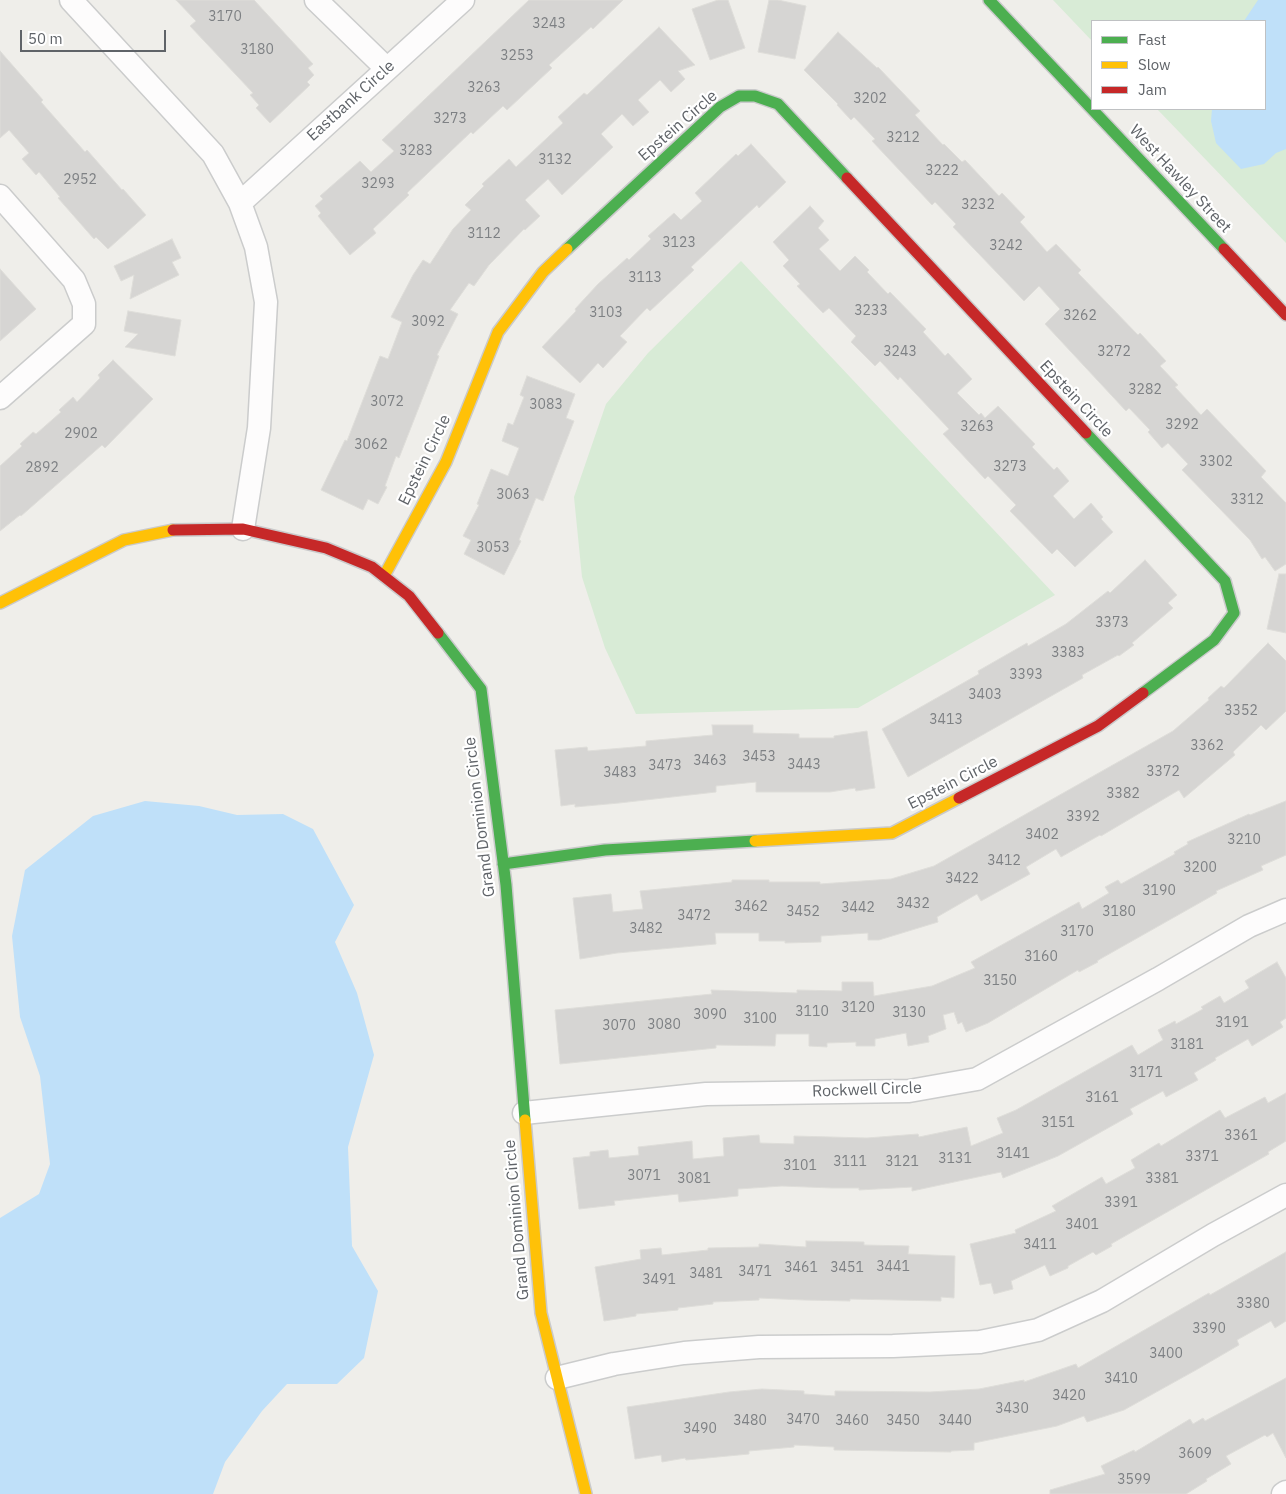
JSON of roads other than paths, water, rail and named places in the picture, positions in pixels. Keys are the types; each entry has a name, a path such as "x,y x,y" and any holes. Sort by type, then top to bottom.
{"street":[{"path":"70,0 213,154 240,203 256,247 266,302 259,428 243,529"},
{"path":"316,0 388,69"},
{"name":"Eastbank Circle","path":"240,203 462,0"},
{"name":"West Hawley Street","path":"989,0 1091,108"},
{"name":"Epstein Circle","path":"384,576 446,462 498,332 543,272 720,107 739,96 754,96 778,104 1224,581 1234,613 1214,640 1098,726 892,833 605,850 503,864"},
{"name":"West Hawley Street","path":"1093,110 1286,315"},
{"path":"0,196 74,280 84,304 84,324 0,398"},
{"name":"Grand Dominion Circle","path":"0,603 124,540 179,529 243,529 326,548 372,567 409,596 481,689 503,864 541,1313 586,1494"},
{"name":"Rockwell Circle","path":"524,1113 706,1094 909,1091 977,1079 1158,979 1249,926 1286,910"},
{"path":"556,1378 614,1364 684,1353 758,1347 893,1346 980,1342 1038,1330 1102,1302 1213,1235 1286,1195"}],"water":[{"path":"1258,0 1286,0 1286,149 1276,153 1264,164 1241,169 1216,143 1211,121 1212,110 1266,110 1266,20 1245,20"},
{"path":"145,801 199,806 237,815 283,814 313,829 354,905 335,942 357,993 374,1055 348,1147 352,1246 378,1291 364,1358 337,1384 287,1384 262,1411 225,1462 213,1494 0,1494 0,1218 39,1194 50,1164 40,1076 20,1017 12,936 25,870 93,816"}]}
